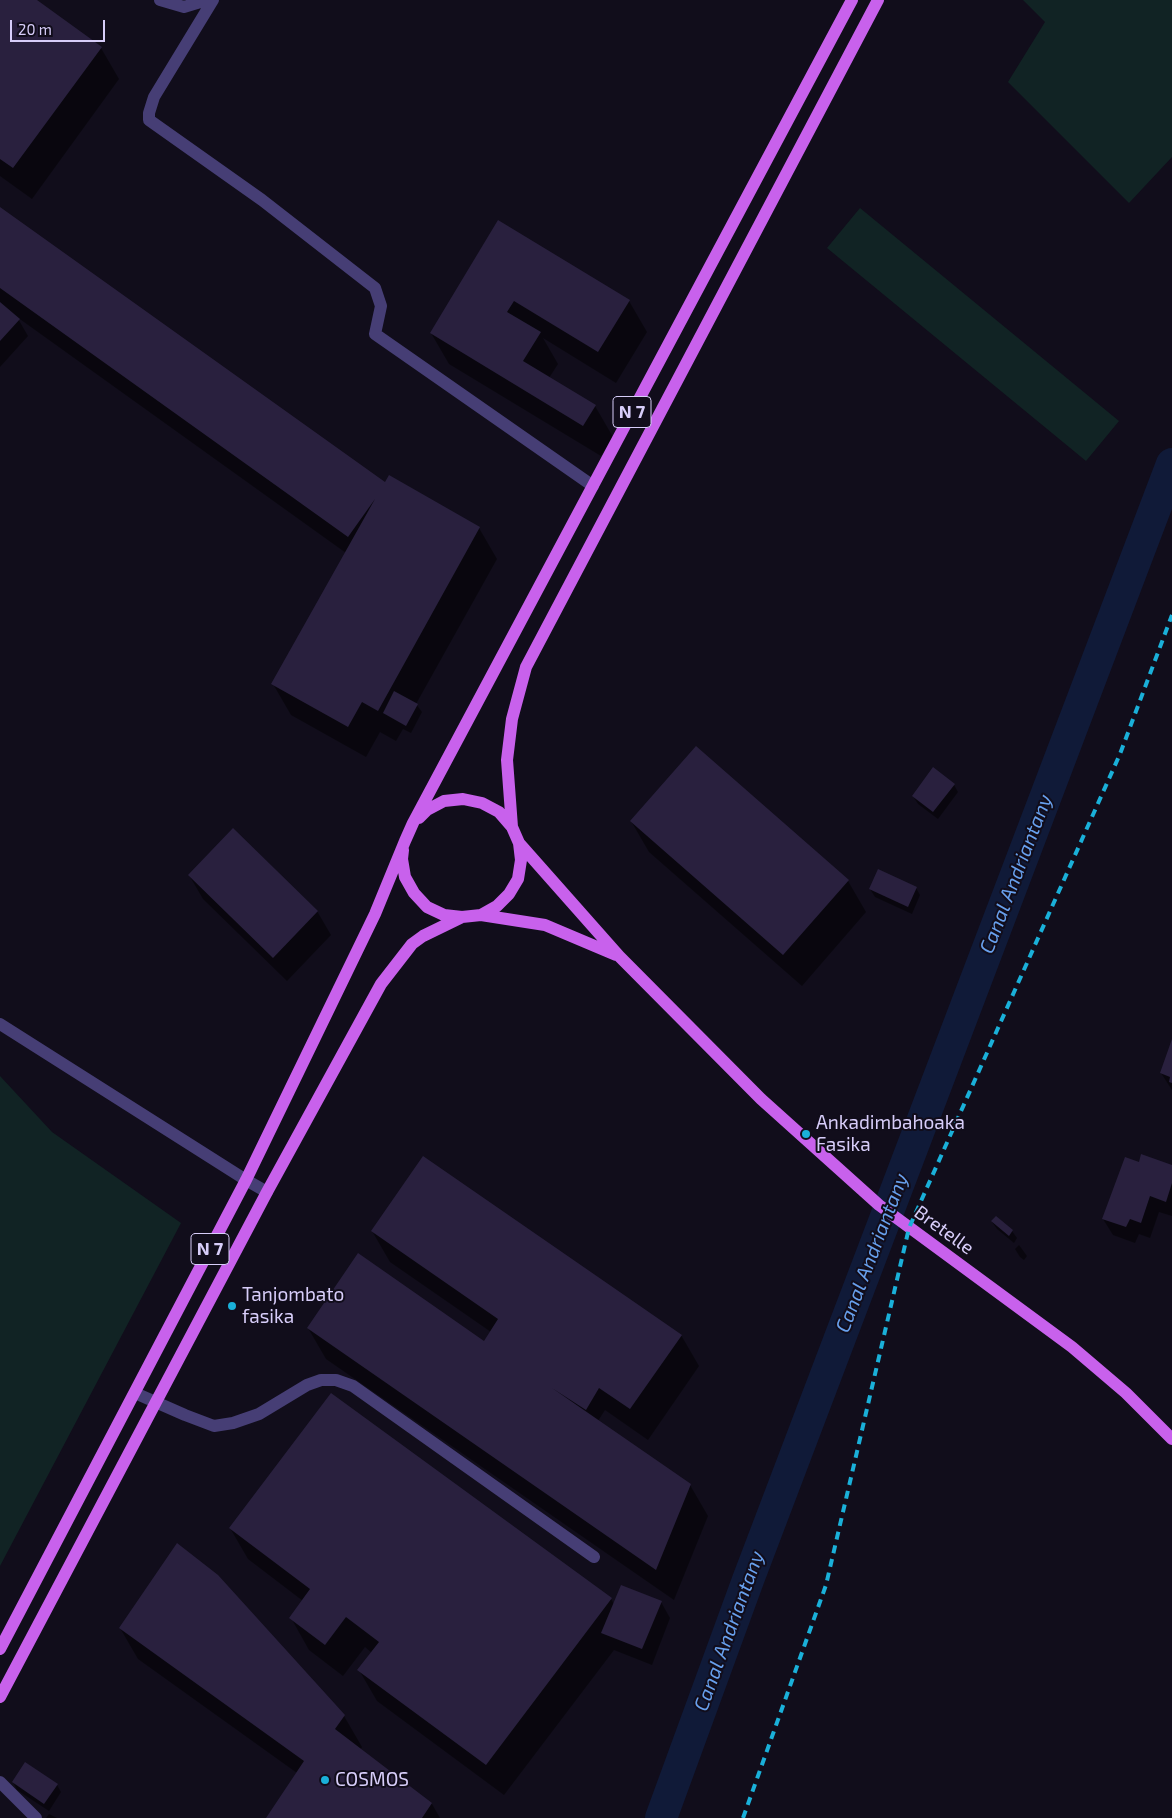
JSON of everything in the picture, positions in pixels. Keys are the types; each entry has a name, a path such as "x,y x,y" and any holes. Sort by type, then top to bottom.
{"main road":[{"name":"N 7","path":"414,823 852,0"},
{"name":"N 7","path":"512,827 507,760 512,719 526,667 878,0"},
{"path":"463,799 482,803 499,812 512,827 519,843 521,860 518,878 509,894 497,906 480,915 462,918 444,915 427,907 414,893 405,877 402,859 405,840 414,823 427,810 444,801 463,799"},
{"name":"N 7","path":"0,1649 246,1180 376,914 405,840"},
{"name":"Bretelle","path":"519,843 619,956 761,1098 833,1164 878,1205 1072,1347 1126,1393 1172,1439"},
{"path":"480,915 545,926 619,956"},
{"name":"N 7","path":"0,1697 267,1192 381,984 412,944 423,936 462,918"}],"lane":[{"path":"160,0 184,7 207,0"},
{"path":"213,0 154,97 149,120 262,200 376,288 381,306 375,334 593,486"},
{"path":"0,1024 267,1192"},
{"path":"135,1392 156,1403 214,1426 233,1423 259,1414 307,1385 321,1380 336,1380 353,1386 594,1557"},
{"path":"0,1782 36,1818"}],"shaded area":[{"path":"1023,0 1172,0 1172,157 1129,203 1008,82 1045,22"},
{"path":"860,208 1119,421 1086,461 827,248"},
{"path":"0,1076 52,1132 181,1223 0,1566"}],"building":[{"path":"0,0 37,0 102,47 13,168 0,159"},
{"path":"0,207 385,482 389,475 480,527 378,711 362,702 348,727 271,684 375,499 348,537 0,288"},
{"path":"498,220 630,300 598,352 514,301 507,312 541,332 523,361 596,405 583,426 430,333"},
{"path":"0,302 20,319 0,341"},
{"path":"394,691 418,704 406,726 383,713"},
{"path":"696,746 849,880 783,955 630,821"},
{"path":"933,767 955,784 933,812 912,796"},
{"path":"233,828 318,911 273,958 188,875"},
{"path":"878,869 917,887 908,907 869,889"},
{"path":"1172,1039 1172,1083 1169,1082 1170,1077 1160,1073"},
{"path":"1141,1154 1172,1165 1172,1183 1166,1202 1150,1196 1141,1223 1130,1219 1126,1227 1102,1219 1125,1157 1139,1162"},
{"path":"423,1156 682,1335 630,1409 599,1388 586,1410 552,1388 691,1484 656,1570 307,1328 358,1253 484,1341 498,1319 371,1231"},
{"path":"996,1216 1013,1230 1009,1236 991,1221"},
{"path":"331,1393 612,1598 486,1765 357,1670 379,1642 346,1617 325,1645 289,1618 310,1589 229,1528"},
{"path":"177,1543 218,1575 345,1715 335,1729 432,1803 422,1818 266,1818 304,1761 119,1628"},
{"path":"621,1585 662,1601 642,1649 601,1633"},
{"path":"25,1762 58,1784 44,1804 12,1782"}],"waterway":[{"name":"Canal Andriantany","path":"661,1818 748,1580 1172,464"}],"railway":[{"path":"743,1818 826,1585 909,1228 1120,754 1172,615"}],"place":[{"name":"Ankadimbahoaka Fasika","path":"806,1134"},
{"name":"Tanjombato fasika","path":"232,1306"},
{"name":"COSMOS","path":"325,1780"}]}
